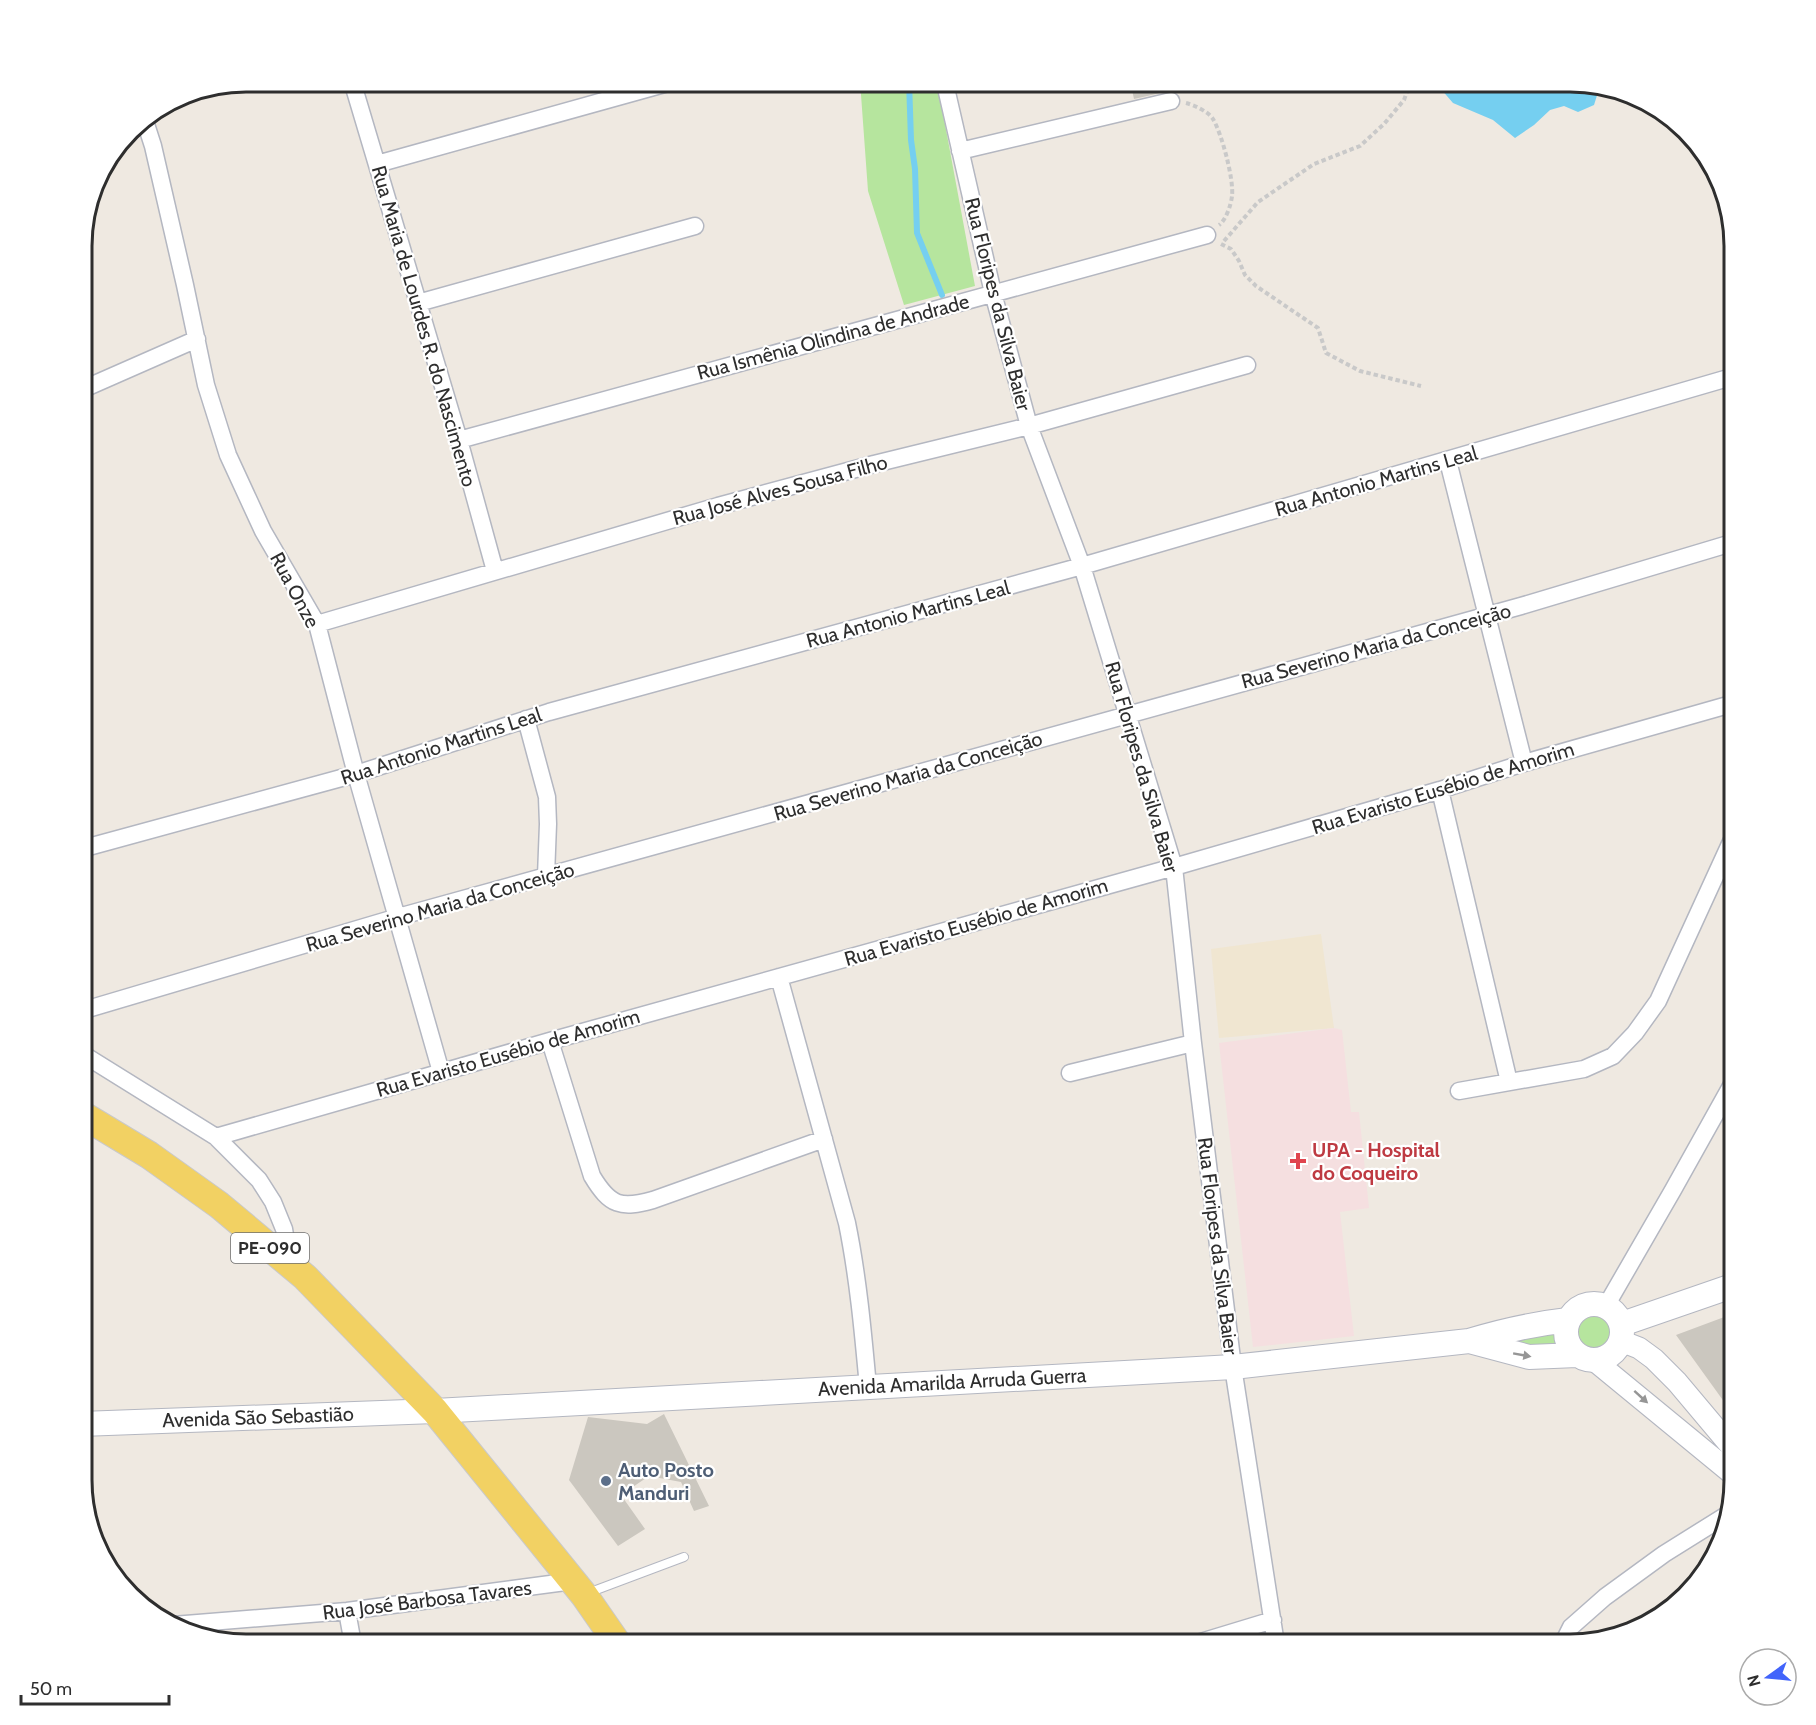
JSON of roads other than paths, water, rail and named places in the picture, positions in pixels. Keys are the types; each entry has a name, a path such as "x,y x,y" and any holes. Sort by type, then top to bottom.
{"main road":[{"name":"PE-090","path":"92,1121 149,1155 219,1205 290,1265 351,1323 435,1411 579,1588 611,1634"},
{"path":"1616,1324 1724,1289"},
{"path":"1469,1341 1529,1357 1586,1358 1611,1355 1616,1324 1598,1303 1580,1307 1568,1320 1566,1330 1570,1348 1586,1358"},
{"path":"1469,1341 1503,1330 1536,1323 1568,1320"},
{"name":"Avenida Amarilda Arruda Guerra","path":"435,1411 1233,1367 1469,1341"},
{"name":"Avenida São Sebastião","path":"92,1424 435,1411"}],"street":[{"name":"Rua Maria de Lourdes R. do Nascimento","path":"355,92 459,440 495,571"},
{"path":"377,164 636,92"},
{"name":"Rua Floripes da Silva Baier","path":"947,92 993,293 1029,426 1082,566 1174,867 1233,1367 1275,1634"},
{"path":"960,151 1177,102"},
{"name":"Rua Onze","path":"147,127 206,385 228,455 263,531 316,624 441,1072"},
{"path":"418,303 695,226"},
{"name":"Rua Ismênia Olindina de Andrade","path":"459,440 1207,235"},
{"path":"92,385 197,339"},
{"name":"Rua José Alves Sousa Filho","path":"316,624 818,479 1029,426 1246,365"},
{"name":"Rua Antonio Martins Leal","path":"92,846 356,774 526,719 1082,566 1724,379"},
{"path":"1448,460 1524,763"},
{"name":"Rua Severino Maria da Conceição","path":"92,1008 398,917 1521,606 1724,545"},
{"name":"Rua Evaristo Eusébio de Amorim","path":"216,1137 1174,867 1724,706"},
{"path":"526,719 547,797 549,824 546,876"},
{"path":"1440,790 1509,1082"},
{"path":"1459,1091 1584,1069 1613,1056 1635,1033 1658,1001 1724,857"},
{"path":"780,977 847,1223 855,1263 868,1387"},
{"path":"550,1041 592,1176 600,1190 616,1202 632,1206 653,1200 824,1139"},
{"path":"1070,1072 1193,1043"},
{"path":"92,1060 216,1137 259,1180 273,1202 284,1229 290,1265"},
{"path":"1724,1101 1673,1190 1616,1324 1677,1382 1724,1438"},
{"path":"1586,1358 1724,1467"},
{"path":"1568,1634 1571,1627 1605,1597 1664,1554 1719,1520"},
{"name":"Rua José Barbosa Tavares","path":"195,1624 579,1588"},
{"path":"347,1611 351,1634"},
{"path":"1227,1634 1273,1620"}],"lane":[{"path":"579,1588 684,1557"}],"water":[{"path":"1444,92 1598,94 1594,105 1578,112 1564,106 1550,110 1515,138 1493,120 1453,103"}],"waterway":[{"path":"909,92 917,233 942,295"}],"place":[{"name":"UPA - Hospital do Coqueiro","path":"1298,1161"},
{"name":"Auto Posto Manduri","path":"606,1481"}]}
